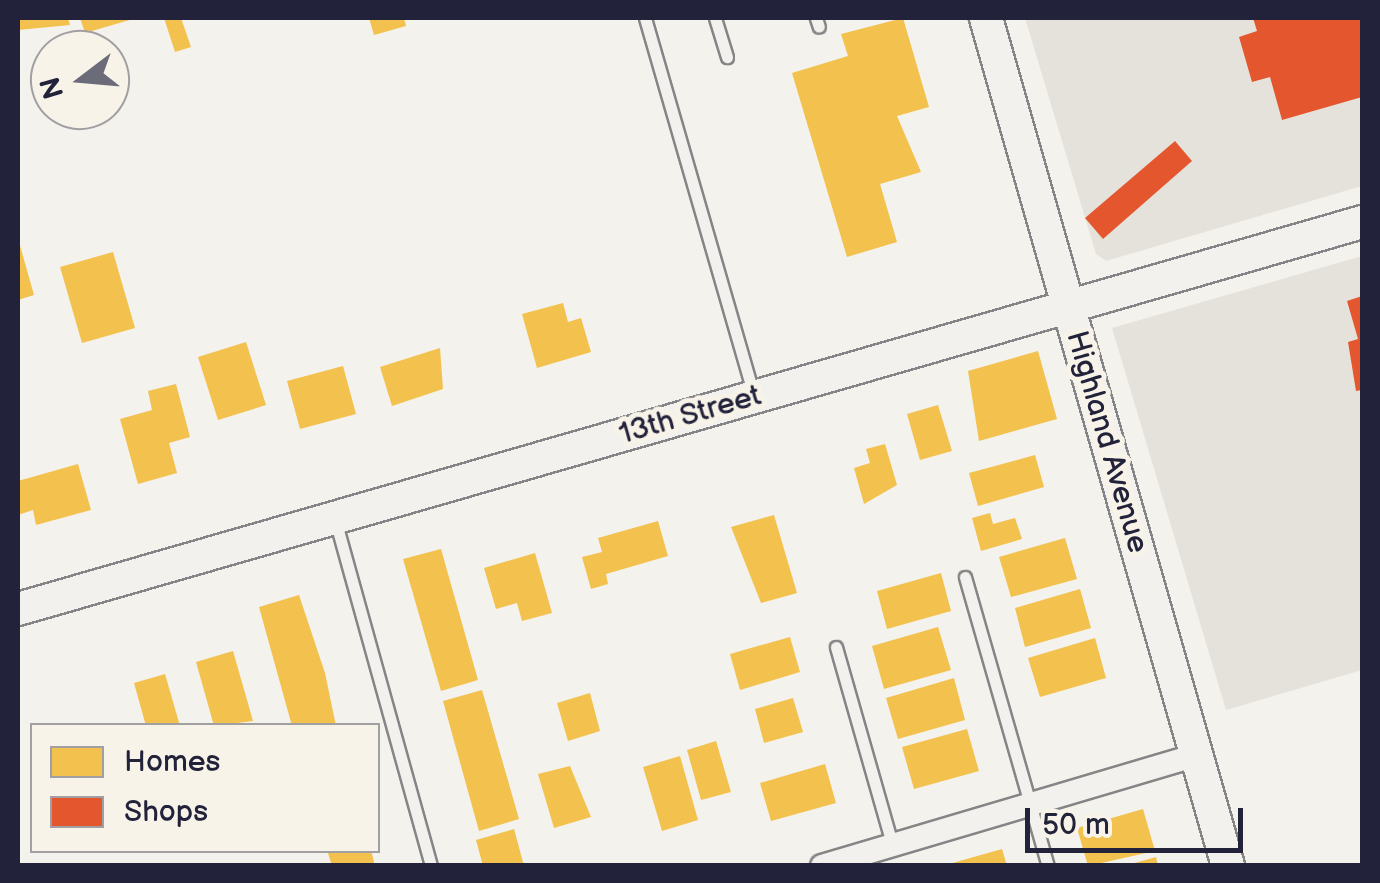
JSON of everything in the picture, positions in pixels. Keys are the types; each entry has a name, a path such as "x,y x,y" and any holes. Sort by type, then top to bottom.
{"main road":[{"name":"Highland Avenue","path":"986,18 1228,866"},
{"name":"13th Street","path":"18,609 1362,222"}],"street":[{"path":"822,866 1196,754"}],"lane":[{"path":"645,18 754,397"},
{"path":"716,18 727,57"},
{"path":"334,518 431,866"},
{"path":"965,577 1048,866"},
{"path":"836,646 892,844"}],"shaded area":[{"path":"1025,18 1362,18 1362,186 1106,261 1096,254"},
{"path":"1362,256 1362,670 1226,710 1112,328"}],"building: Homes":[{"path":"18,18 68,18 70,25 18,30"},
{"path":"80,18 133,18 95,30 84,30"},
{"path":"164,18 181,18 191,47 175,52"},
{"path":"369,18 404,18 406,26 374,35"},
{"path":"903,18 929,107 897,116 921,172 880,184 897,242 847,257 792,73 848,56 841,34"},
{"path":"18,243 34,295 18,300"},
{"path":"113,252 135,328 82,343 60,267"},
{"path":"563,303 568,322 581,318 591,352 537,368 522,314"},
{"path":"246,342 266,405 218,420 198,357"},
{"path":"440,348 443,389 392,406 380,367"},
{"path":"1038,351 1057,419 979,441 968,371"},
{"path":"343,366 356,414 300,429 287,381"},
{"path":"176,384 190,437 169,443 177,473 138,484 120,419 152,410 148,391"},
{"path":"938,405 952,451 920,460 907,414"},
{"path":"885,444 897,485 864,504 854,468 870,463 866,449"},
{"path":"1035,455 1044,487 978,506 969,473"},
{"path":"78,464 91,510 36,525 33,510 18,515 18,481"},
{"path":"990,513 993,524 1015,518 1022,539 981,551 972,518"},
{"path":"774,515 797,593 761,603 731,527"},
{"path":"658,521 668,556 606,574 608,584 591,589 582,557 602,552 598,538"},
{"path":"1065,538 1077,579 1011,597 999,557"},
{"path":"441,549 478,680 441,691 403,559"},
{"path":"535,553 552,613 522,621 517,603 496,609 484,568"},
{"path":"941,573 951,611 887,629 877,591"},
{"path":"1080,589 1091,628 1025,647 1015,608"},
{"path":"299,595 325,673 335,723 291,723 259,607"},
{"path":"938,627 951,670 884,689 872,646"},
{"path":"790,637 800,672 740,690 730,654"},
{"path":"1095,638 1106,678 1040,697 1028,658"},
{"path":"233,651 253,721 213,723 196,662"},
{"path":"165,674 179,723 145,723 134,683"},
{"path":"954,678 965,720 898,739 886,698"},
{"path":"482,690 519,819 479,831 443,701"},
{"path":"590,693 600,731 568,741 557,703"},
{"path":"793,698 803,732 764,743 755,709"},
{"path":"967,729 979,771 914,789 902,747"},
{"path":"716,741 731,792 701,800 687,750"},
{"path":"680,756 698,820 662,831 643,767"},
{"path":"825,764 836,803 771,821 760,783"},
{"path":"570,766 591,817 554,828 538,774"},
{"path":"1143,809 1155,851 1088,866 1077,828"},
{"path":"514,829 524,866 483,866 476,840"},
{"path":"1002,849 1007,866 949,866 949,864"},
{"path":"328,853 372,853 375,866 332,866"},
{"path":"1156,857 1158,866 1131,866 1131,864"}],"building: Shops":[{"path":"1253,18 1362,18 1362,97 1282,120 1270,77 1252,82 1239,37 1257,31"},
{"path":"1175,141 1192,161 1103,239 1085,218"},
{"path":"1362,296 1362,390 1356,391 1348,342 1358,339 1347,301"}]}
